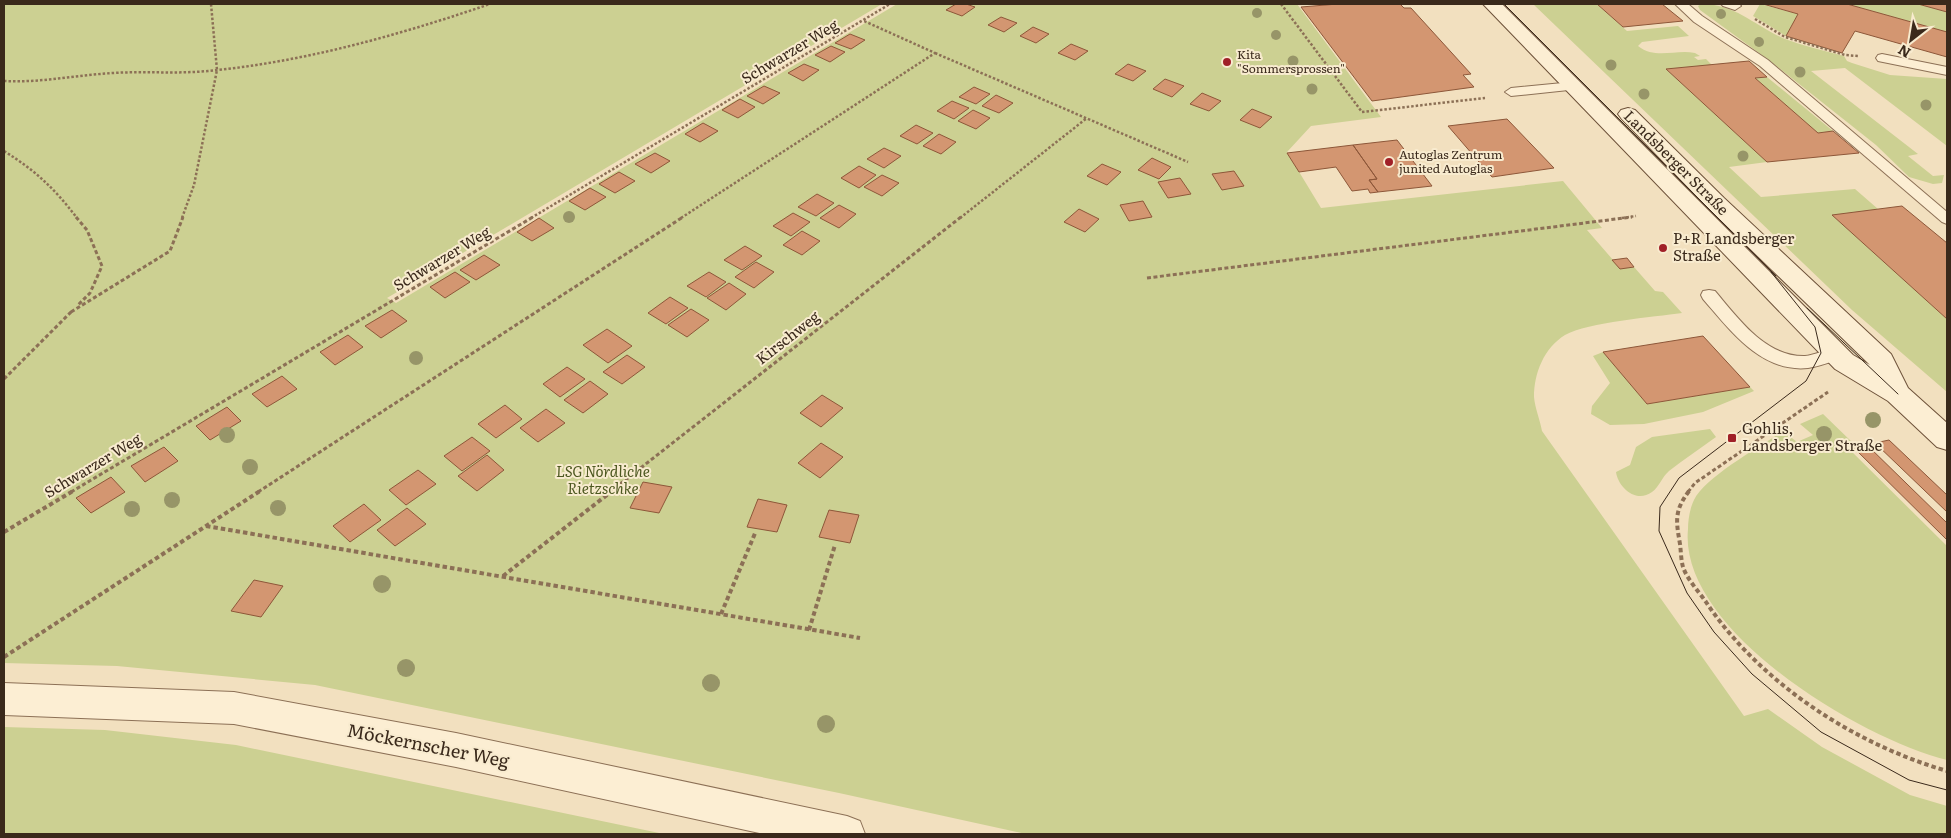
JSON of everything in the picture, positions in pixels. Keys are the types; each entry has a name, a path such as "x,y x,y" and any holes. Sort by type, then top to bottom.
{"street":[{"name":"Landsberger Straße","path":"1492,4 1844,362 1898,394"},
{"name":"Landsberger Straße","path":"1515,4 1723,210 1882,361 1898,394"},
{"path":"1898,394 1947,439"},
{"name":"Möckernscher Weg","path":"4,699 234,708 456,750 847,834"}],"lane":[{"path":"1681,4 1698,18 1764,63 1947,219"},
{"path":"1882,58 1947,71"},
{"path":"1511,92 1573,86"},
{"path":"1709,295 1749,340 1777,358 1802,362 1836,354"}],"path":[{"path":"71,312 170,251 194,185 217,70 211,4"},
{"path":"4,81 24,83 113,73 217,70 291,58 378,38 490,4"},
{"name":"Schwarzer Weg","path":"4,532 890,4"},
{"path":"1281,4 1362,112 1492,97"},
{"path":"1731,5 1785,37 1845,55 1882,58"},
{"path":"864,21 1188,162"},
{"path":"4,657 935,53"},
{"name":"Kirschweg","path":"503,576 1087,118"},
{"path":"4,151 32,169 62,198 87,230 102,266 90,293 4,379"},
{"path":"1147,278 1636,216"},
{"path":"1831,390 1695,483 1683,499 1676,518 1683,568 1723,628 1783,687 1861,737 1919,763 1947,772"},
{"path":"206,526 860,638"},
{"path":"721,614 756,531"},
{"path":"810,630 835,545"}],"green space":[{"name":"LSG Nördliche Rietzschke","path":"4,4 882,4 387,298 396,303 897,4 1297,4 1381,117 1311,126 1287,152 1321,208 1563,181 1602,228 1587,230 1620,268 1634,267 1655,291 1663,292 1682,313 1622,321 1575,330 1558,340 1546,354 1538,370 1534,388 1535,405 1542,431 1744,716 1768,709 1822,747 1910,795 1947,806 1947,834 1026,834 839,793 315,685 117,666 4,663"},
{"path":"1533,4 1597,4 1627,31 1678,26 1689,36 1642,42 1638,46 1645,50 1659,53 1695,53 1700,56 1694,57 1698,60 1706,59 1712,65 1667,70 1767,162 1729,167 1761,197 1855,189 1878,209 1833,216 1947,319 1947,392 1852,310"},
{"path":"1701,4 1725,8 1785,39 1844,56 1847,61 1890,75 1947,79 1947,146 1845,68 1811,71 1918,154 1908,156 1933,176 1944,175 1942,183 1933,184 1909,177 1876,145 1770,61 1700,10 1698,6"},
{"path":"1760,4 1798,14 1786,36 1753,16"},
{"path":"1847,4 1918,4 1947,12 1947,32"},
{"path":"1767,77 1833,131 1818,133 1755,78"},
{"path":"1603,352 1647,404 1750,387 1754,391 1703,412 1644,424 1610,425 1591,414 1592,406 1610,383 1593,356"},
{"path":"1823,414 1854,444 1846,446 1947,546 1947,760 1911,748 1870,730 1826,705 1782,675 1743,641 1712,605 1693,567 1688,522 1690,510 1700,491 1721,472 1783,431 1797,442 1813,435 1800,424"},
{"path":"1710,429 1716,437 1669,471 1652,492 1640,496 1634,495 1624,488 1617,478 1616,472 1630,465 1636,447 1652,437"},
{"path":"4,727 105,730 236,745 664,834 4,834"}],"building":[{"path":"956,4 966,4 975,7 962,16 946,10"},
{"path":"1338,4 1400,4 1404,8 1411,8 1471,74 1463,75 1474,87 1372,101 1301,7"},
{"path":"1597,4 1662,4 1683,21 1623,27"},
{"path":"1763,4 1847,4 1947,32 1947,57 1855,31 1842,53 1786,36 1798,14"},
{"path":"1918,4 1947,4 1947,12"},
{"path":"1001,17 1017,23 1004,32 988,25"},
{"path":"1033,27 1049,34 1036,43 1020,36"},
{"path":"850,34 865,40 851,49 835,43"},
{"path":"1071,44 1088,51 1075,60 1058,53"},
{"path":"831,46 845,52 830,62 815,55"},
{"path":"1749,61 1767,77 1755,78 1818,133 1833,131 1859,153 1767,162 1666,69"},
{"path":"804,64 819,70 803,81 788,73"},
{"path":"1128,64 1146,71 1133,81 1115,74"},
{"path":"1165,79 1184,86 1172,97 1153,89"},
{"path":"764,86 780,93 763,104 747,96"},
{"path":"974,87 990,94 976,104 959,97"},
{"path":"1202,93 1221,101 1209,111 1190,104"},
{"path":"996,95 1013,103 999,113 982,106"},
{"path":"740,99 755,107 738,118 722,110"},
{"path":"952,101 969,108 954,119 937,111"},
{"path":"1252,109 1272,117 1260,128 1240,120"},
{"path":"973,110 990,118 976,129 958,121"},
{"path":"1507,119 1554,168 1492,177 1448,126"},
{"path":"703,123 718,131 700,142 685,134"},
{"path":"916,125 933,133 917,144 900,136"},
{"path":"939,134 956,142 941,154 923,146"},
{"name":"Autoglas Zentrum junited Autoglas","path":"1397,140 1432,186 1378,192 1369,180 1377,179 1353,145"},
{"path":"1353,145 1377,179 1369,180 1378,192 1370,193 1368,189 1352,191 1336,167 1299,172 1287,153"},
{"path":"884,148 901,156 884,168 867,159"},
{"path":"655,153 670,161 651,173 635,164"},
{"path":"1152,158 1171,167 1159,179 1138,170"},
{"path":"1102,164 1121,172 1107,185 1087,176"},
{"path":"859,166 876,175 859,188 841,178"},
{"path":"1234,171 1244,186 1222,190 1212,174"},
{"path":"619,172 635,181 615,193 599,184"},
{"path":"882,175 899,183 882,196 864,187"},
{"path":"1180,178 1191,194 1168,198 1158,182"},
{"path":"590,188 606,197 585,210 569,201"},
{"path":"817,194 834,203 816,216 798,207"},
{"path":"1143,201 1152,217 1129,221 1120,205"},
{"path":"839,205 856,214 839,228 820,218"},
{"path":"1902,206 1947,243 1947,319 1832,215"},
{"path":"1079,209 1099,219 1085,232 1064,222"},
{"path":"793,213 810,222 791,236 773,226"},
{"path":"539,218 554,228 532,241 517,232"},
{"path":"802,231 820,241 802,255 783,245"},
{"path":"745,246 762,256 742,270 724,260"},
{"path":"484,255 500,265 476,280 460,270"},
{"path":"1627,258 1634,267 1620,269 1612,260"},
{"path":"756,262 774,272 754,288 735,277"},
{"path":"455,272 470,282 445,298 430,287"},
{"path":"709,272 726,282 706,297 687,286"},
{"path":"729,283 746,294 726,310 707,298"},
{"path":"670,297 688,308 666,324 648,313"},
{"path":"691,309 709,320 687,337 668,325"},
{"path":"392,310 407,321 381,338 365,326"},
{"path":"607,329 632,346 608,363 583,345"},
{"path":"348,335 363,347 335,365 320,352"},
{"path":"1703,336 1750,387 1647,404 1603,352"},
{"path":"627,355 645,367 622,384 603,372"},
{"path":"567,367 585,379 560,397 543,384"},
{"path":"282,376 297,389 267,407 252,394"},
{"path":"590,381 608,394 583,413 564,400"},
{"path":"822,395 843,408 821,427 800,413"},
{"path":"505,405 522,419 496,438 478,424"},
{"path":"227,407 241,421 210,440 196,426"},
{"path":"546,409 565,423 538,442 520,428"},
{"path":"472,437 490,451 462,471 444,456"},
{"path":"1889,440 1947,495 1947,512 1875,443"},
{"path":"821,443 843,457 820,478 798,463"},
{"path":"1866,444 1947,523 1947,540 1853,447"},
{"path":"164,447 178,461 145,482 131,466"},
{"path":"487,455 504,470 477,491 458,476"},
{"path":"418,470 436,484 406,505 389,490"},
{"path":"111,477 125,492 91,513 76,498"},
{"path":"643,482 672,487 659,513 630,508"},
{"path":"758,499 787,505 777,532 747,527"},
{"path":"364,504 381,520 350,542 333,526"},
{"path":"407,508 426,524 395,546 377,530"},
{"path":"829,510 859,515 850,543 819,537"},
{"path":"254,580 283,586 261,617 231,611"}],"tram line":[{"path":"1504,4 1776,276"},
{"path":"1771,272 1815,327 1821,353 1806,381 1679,478 1660,507 1659,531 1687,593 1714,632 1752,674 1821,732 1909,780 1947,790"},
{"path":"1807,308 1898,394"}],"place":[{"name":"Kita \"Sommersprossen\"","path":"1227,62"},
{"name":"Autoglas Zentrum junited Autoglas","path":"1389,162"},
{"name":"P+R Landsberger Straße","path":"1663,248"},
{"name":"Gohlis, Landsberger Straße","path":"1732,438"}]}
